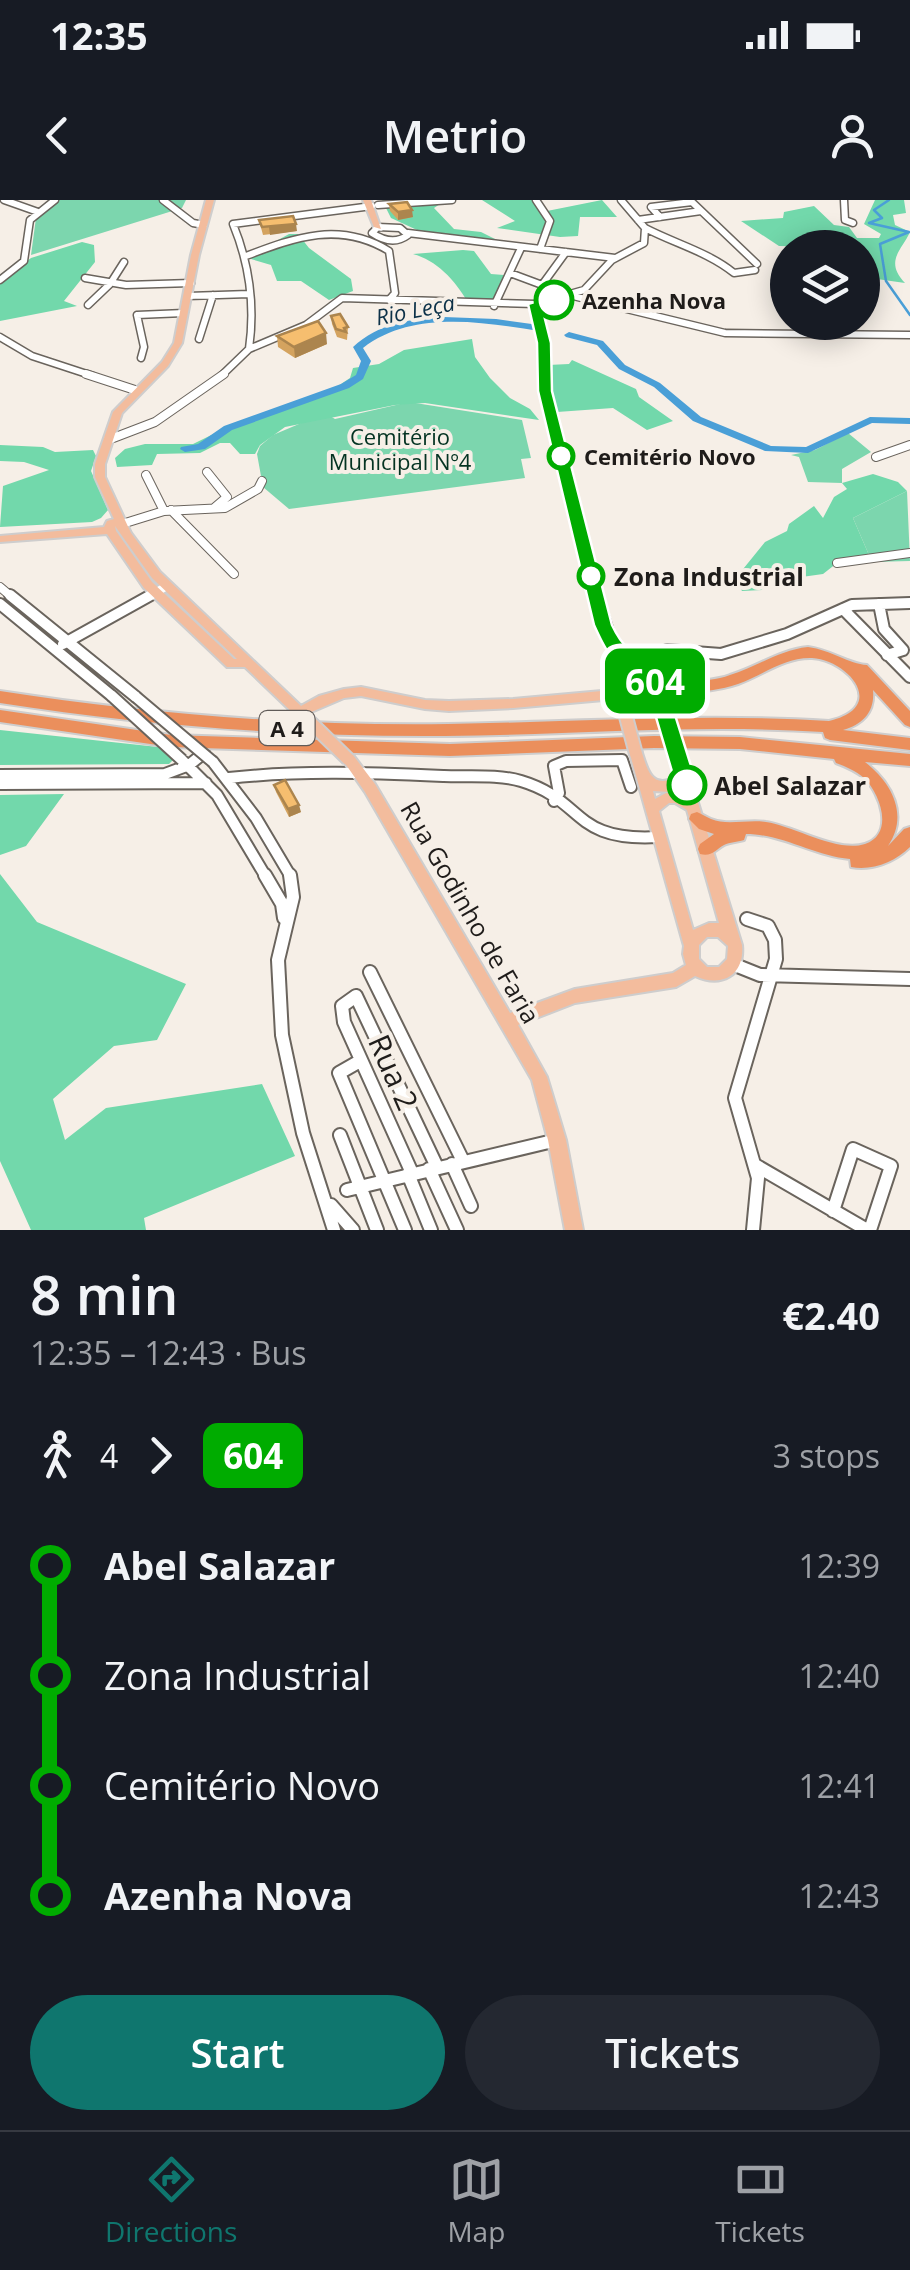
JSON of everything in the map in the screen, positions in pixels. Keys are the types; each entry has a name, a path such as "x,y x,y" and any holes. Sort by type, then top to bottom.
{"highway":[{"path":"654,678 668,683 710,680 746,668 785,648 814,646 853,660 910,721"},
{"path":"660,699 677,689 725,683 784,656 806,652 844,664 866,688 867,705 862,714 844,725 732,724"},
{"name":"A 4","path":"0,697 86,711 262,727 449,730 612,723 732,724 910,744"},
{"name":"A 4","path":"0,716 171,741 357,750 654,742 781,746 910,760"},
{"path":"695,813 712,828 777,831 838,850 871,850 887,842 897,828 900,811 884,781 848,760 798,753 781,746"},
{"path":"706,849 723,837 766,836 836,859 868,861 903,846 910,834"}],"main road":[{"name":"Rua Godinho de Faria","path":"210,200 171,358 118,412 100,464 100,477 116,523 132,566 162,589 230,664 247,662 354,764 539,1077 557,1140 574,1230"},
{"path":"373,203 382,227"},
{"path":"0,530 116,523"},
{"path":"0,539 116,523"},
{"path":"625,658 645,661 654,678 738,955 735,965 720,974 698,966 690,953 621,698 615,667 625,658"},
{"path":"303,715 326,697 346,691 379,692 444,706 621,698"},
{"path":"640,770 650,784 664,788 680,781 679,760"},
{"path":"651,810 666,798 695,813"},
{"path":"690,944 696,934 710,930 732,941"},
{"path":"506,1022 574,996 676,980 698,966"}],"street":[{"path":"4,200 38,212"},
{"path":"0,280 25,262 30,252 30,220 55,200"},
{"path":"162,200 193,223 204,224"},
{"path":"249,348 252,327 246,256 233,224 373,203 452,200"},
{"path":"536,200 550,221 540,250"},
{"path":"621,200 645,228 690,251 710,254 734,273 756,267 692,202 651,208 660,217"},
{"path":"844,200 846,220 853,223"},
{"path":"638,220 701,211"},
{"path":"389,300 395,293 391,256 373,239 372,232 382,227 615,258"},
{"path":"107,444 155,422 224,375 249,348 306,325 342,298 494,306 535,304 584,290 615,258 641,247 645,228"},
{"path":"246,256 280,241 324,231 397,241 408,233"},
{"path":"494,306 521,248"},
{"path":"542,285 566,252"},
{"path":"88,305 110,284 124,262"},
{"path":"510,273 569,295 725,334 910,335"},
{"path":"85,278 110,284 191,283"},
{"path":"188,296 249,294"},
{"path":"199,339 213,295"},
{"path":"535,304 544,343 545,391 603,625 614,649 625,658"},
{"path":"141,358 144,347 137,315 184,313"},
{"path":"0,337 32,356 136,390"},
{"path":"876,457 903,444 910,445"},
{"path":"207,472 226,497 214,509"},
{"path":"146,476 168,510 234,574"},
{"path":"116,523 168,510 226,508 242,494 258,488 262,481"},
{"path":"837,564 910,552"},
{"path":"57,648 162,589"},
{"path":"2,596 68,640 136,698 196,761 206,784 282,904 284,924"},
{"path":"2,596 112,696 196,761 229,778 290,874 292,903 278,956 279,989 290,1076 312,1162 330,1204 334,1230"},
{"path":"645,661 667,650 721,654 788,634 842,609 910,603"},
{"path":"879,604 884,629 907,652"},
{"path":"842,609 910,677"},
{"path":"887,656 907,652"},
{"path":"554,801 559,793 554,766 566,760 622,760 631,787"},
{"path":"0,775 165,774 196,761"},
{"path":"229,778 354,764 510,780 536,787 597,833 632,840 658,836"},
{"path":"0,784 206,784"},
{"path":"231,818 248,810"},
{"path":"747,919 766,923 772,930 776,954 767,1000 736,1088 734,1113 756,1165 758,1210 754,1230"},
{"path":"735,965 760,976 909,983"},
{"path":"370,972 445,1165 457,1230"},
{"name":"Rua 2","path":"432,1230 344,1022 342,1006 356,996 445,1165"},
{"path":"360,1061 339,1072 405,1230"},
{"path":"340,1135 353,1188 377,1230"},
{"path":"353,1188 557,1140"},
{"path":"756,1165 833,1212 868,1230 891,1166 853,1149 833,1212"},
{"path":"445,1165 472,1206"},
{"path":"330,1204 353,1230"}],"green space":[{"path":"58,200 186,200 182,208 31,255 36,218"},
{"path":"382,200 446,200 434,208 454,229 481,232 497,240 493,243 417,230 391,218"},
{"path":"482,200 533,200 542,212 602,200 617,217 580,217 578,236 560,237 497,228 515,221"},
{"path":"875,200 904,200 906,213 893,215 895,225 910,232 895,262 905,283 880,279 880,230 864,224"},
{"path":"814,206 834,225 851,230 770,230 770,240 741,221 783,218 784,212"},
{"path":"289,234 298,234 309,248 351,279 353,291 329,300 301,281 277,281 271,265 251,259 251,255"},
{"path":"82,242 94,245 95,262 64,301 77,306 0,321 0,282 31,258"},
{"path":"474,251 491,274 504,275 494,299 467,301 444,272 413,254"},
{"path":"472,339 475,357 490,378 539,420 425,403 395,405 285,427 260,445 255,454 240,454 230,443 220,443 200,453 157,454 152,465 117,467 115,458 125,449 145,444 193,444 238,422 338,386 350,378 353,368 379,364 404,350"},
{"path":"572,360 636,389 639,397 673,421 647,430 613,408 557,412 546,374 548,365 569,364"},
{"name":"Cemitério Municipal Nº4","path":"409,402 522,420 531,458 521,459 525,478 289,509 263,487 257,454 273,435 325,413 335,419"},
{"path":"848,433 871,452 842,469 842,483 808,482 799,457 791,455 815,450"},
{"path":"0,445 43,447 55,452 93,450 96,456 91,471 108,510 92,522 0,527 3,486 49,470 24,462 0,461"},
{"path":"873,474 898,482 907,491 853,518 872,562 837,563 823,574 766,582 762,590 742,591 735,579 765,542 787,531 789,524 814,506 823,518 834,497 847,489 842,483"},
{"path":"907,491 910,561 872,562 853,518"},
{"path":"0,730 158,747 173,760 169,764 0,765"},
{"path":"64,794 26,846 0,855 0,795"},
{"path":"0,874 37,922 186,984 157,1040 114,1046 53,1099 65,1140 106,1108 262,1084 295,1156 144,1218 146,1230 31,1230 0,1161"}],"building":[{"path":"407,202 412,210 398,212 389,204"},
{"path":"293,216 296,224 262,227 259,220"},
{"path":"340,314 348,327 344,328 346,332 336,329 331,316"},
{"path":"318,321 326,333 294,347 277,336"},
{"path":"285,780 299,805 288,809 274,785"}],"waterway":[{"path":"889,200 874,210 882,218 869,223 909,232 880,244 886,281 910,315"},
{"name":"Rio Leça","path":"185,449 201,447 228,428 345,386 360,377 366,361 358,347 374,334 395,326 419,321 471,320 539,328"},
{"name":"Rio Leça","path":"569,335 600,343 622,367 657,385 697,419 769,449 808,450 870,420 910,421"}],"bus line":[{"name":"604","path":"554,300 535,304 544,343 545,391 606,638 625,658 645,661 650,667 687,785"}],"place":[{"name":"Azenha Nova","path":"554,300"},
{"name":"Cemitério Novo","path":"561,456"},
{"name":"Zona Industrial","path":"591,576"},
{"name":"Abel Salazar","path":"687,785"}]}
